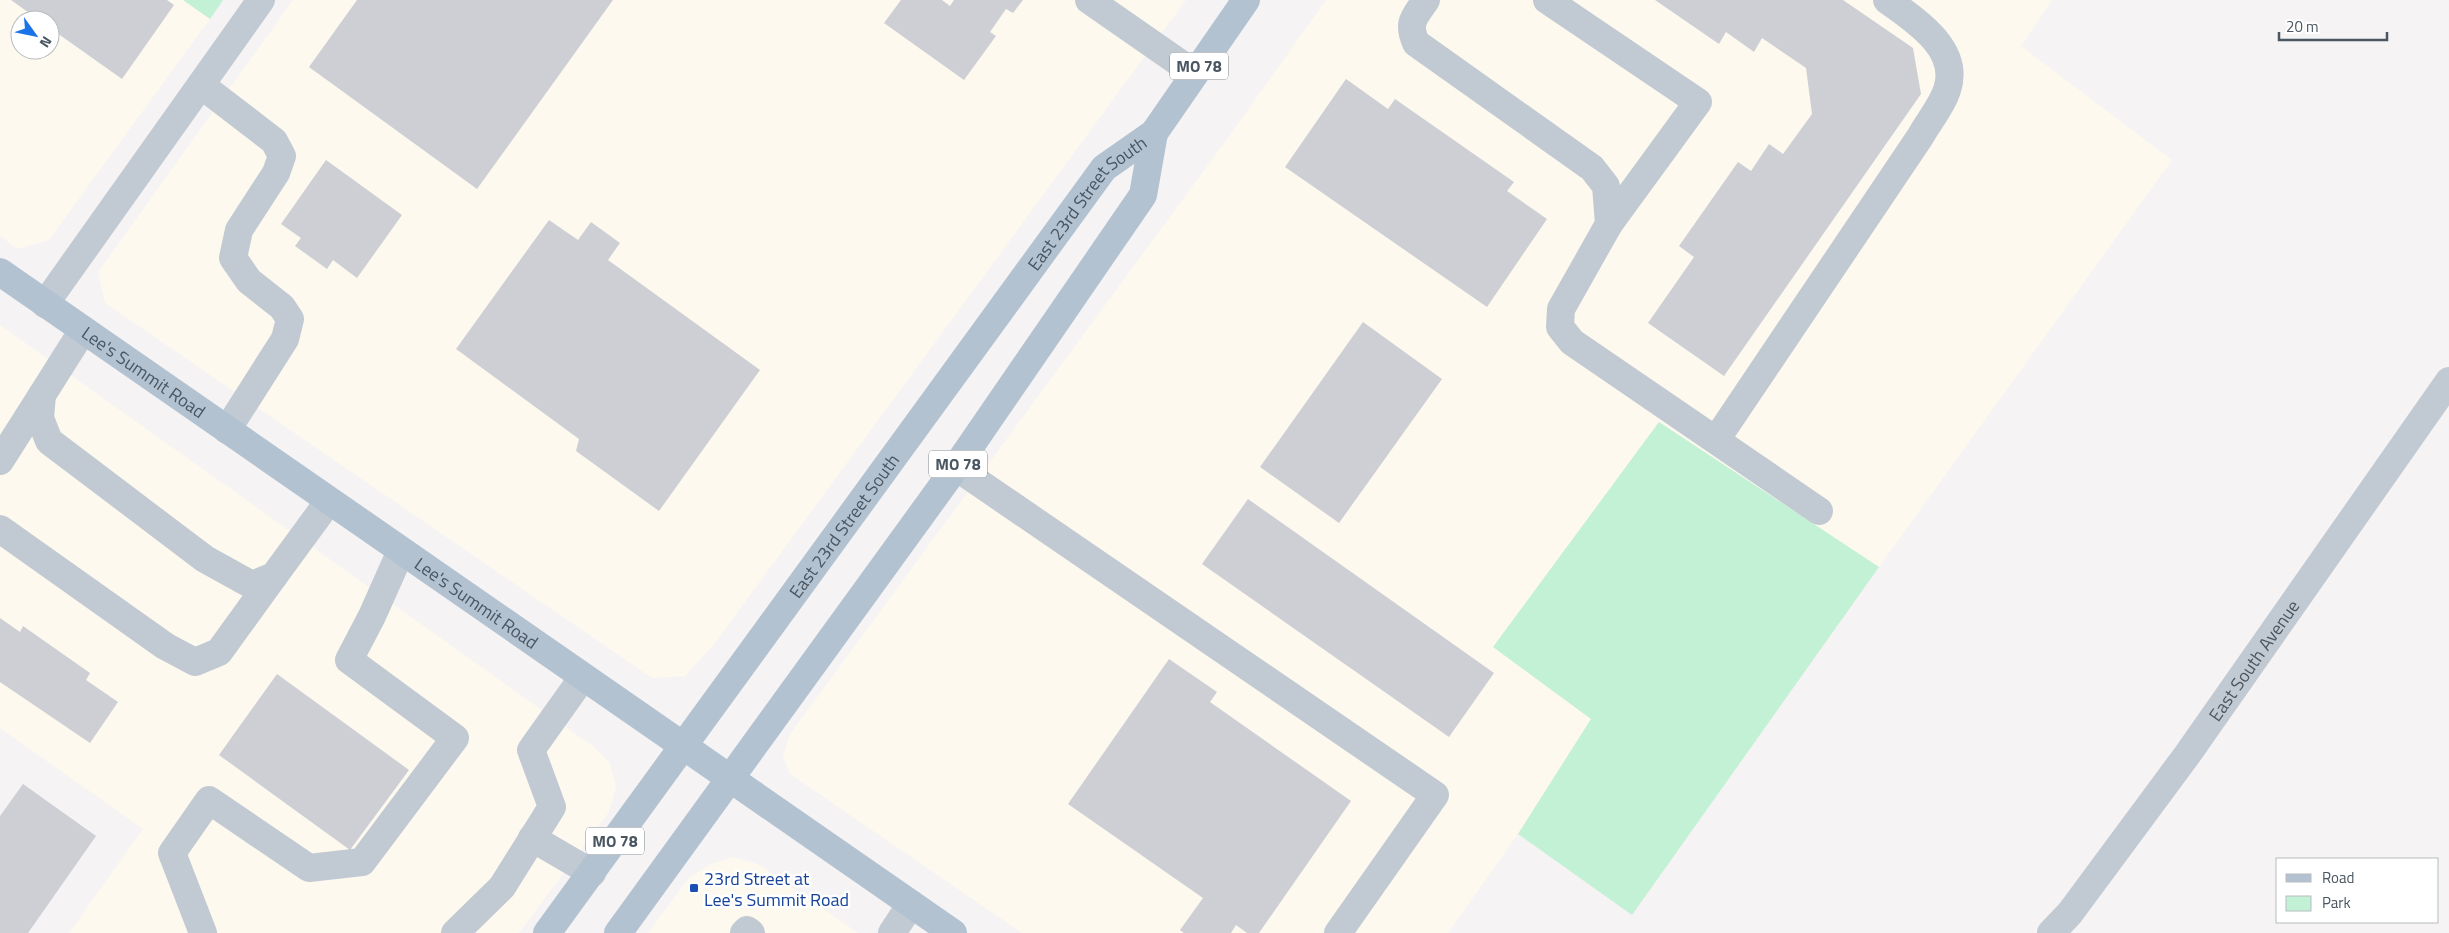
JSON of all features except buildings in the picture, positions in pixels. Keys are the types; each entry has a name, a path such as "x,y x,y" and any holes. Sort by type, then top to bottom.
{"main road":[{"name":"East 23rd Street South","path":"547,933 1104,168 1154,133 1246,0"},
{"name":"East 23rd Street South","path":"618,933 956,467 1143,194 1154,133"},
{"name":"Lee's Summit Road","path":"0,272 952,933"}],"street":[{"path":"45,304 261,0"},
{"path":"1089,0 1194,73"},
{"path":"1426,0 1412,20 1411,31 1416,44 1592,168 1606,186 1609,224"},
{"path":"1547,0 1698,102 1609,224 1561,309 1560,327 1572,342 1820,511"},
{"path":"1716,440 1920,137 1948,89 1949,62 1940,48 1926,28 1887,0"},
{"path":"201,85 274,141 282,156 276,173 239,230 233,258 249,281 282,307 290,319 285,339 227,430"},
{"path":"0,460 83,330"},
{"name":"East South Avenue","path":"2051,933 2070,913 2187,755 2449,381"},
{"path":"42,395 40,418 49,441 205,559 252,585 274,576"},
{"path":"956,467 1434,795 1338,933"},
{"path":"0,529 165,646 195,662 219,652 329,501"},
{"path":"203,933 172,853 209,800 309,868 362,862 455,738 349,660 372,616 401,551"},
{"path":"460,932 502,887 552,807 531,750 583,677"},
{"path":"532,838 592,873"},
{"path":"892,933 911,904"},
{"path":"744,933 747,930 751,933"}],"shaded area":[{"path":"0,0 183,0 210,19 49,240 17,249 0,236"},
{"path":"293,0 1186,0 715,643 685,676 652,678 105,303 98,272"},
{"path":"1326,0 2052,0 2021,46 2172,160 1879,567 1659,422 1493,647 1591,719 1518,834 1448,933 1022,933 790,774 783,756 790,734 1230,135"},
{"path":"0,325 594,747 610,763 616,787 609,812 519,933 69,933 143,829 0,728"},
{"path":"732,857 758,864 858,933 648,933 688,879 709,865"}],"green space":[{"path":"183,0 223,0 210,19"},
{"path":"1659,422 1879,567 1632,915 1518,834 1591,719 1493,647"}],"place":[{"name":"23rd Street at Lee's Summit Road","path":"694,888"}]}
